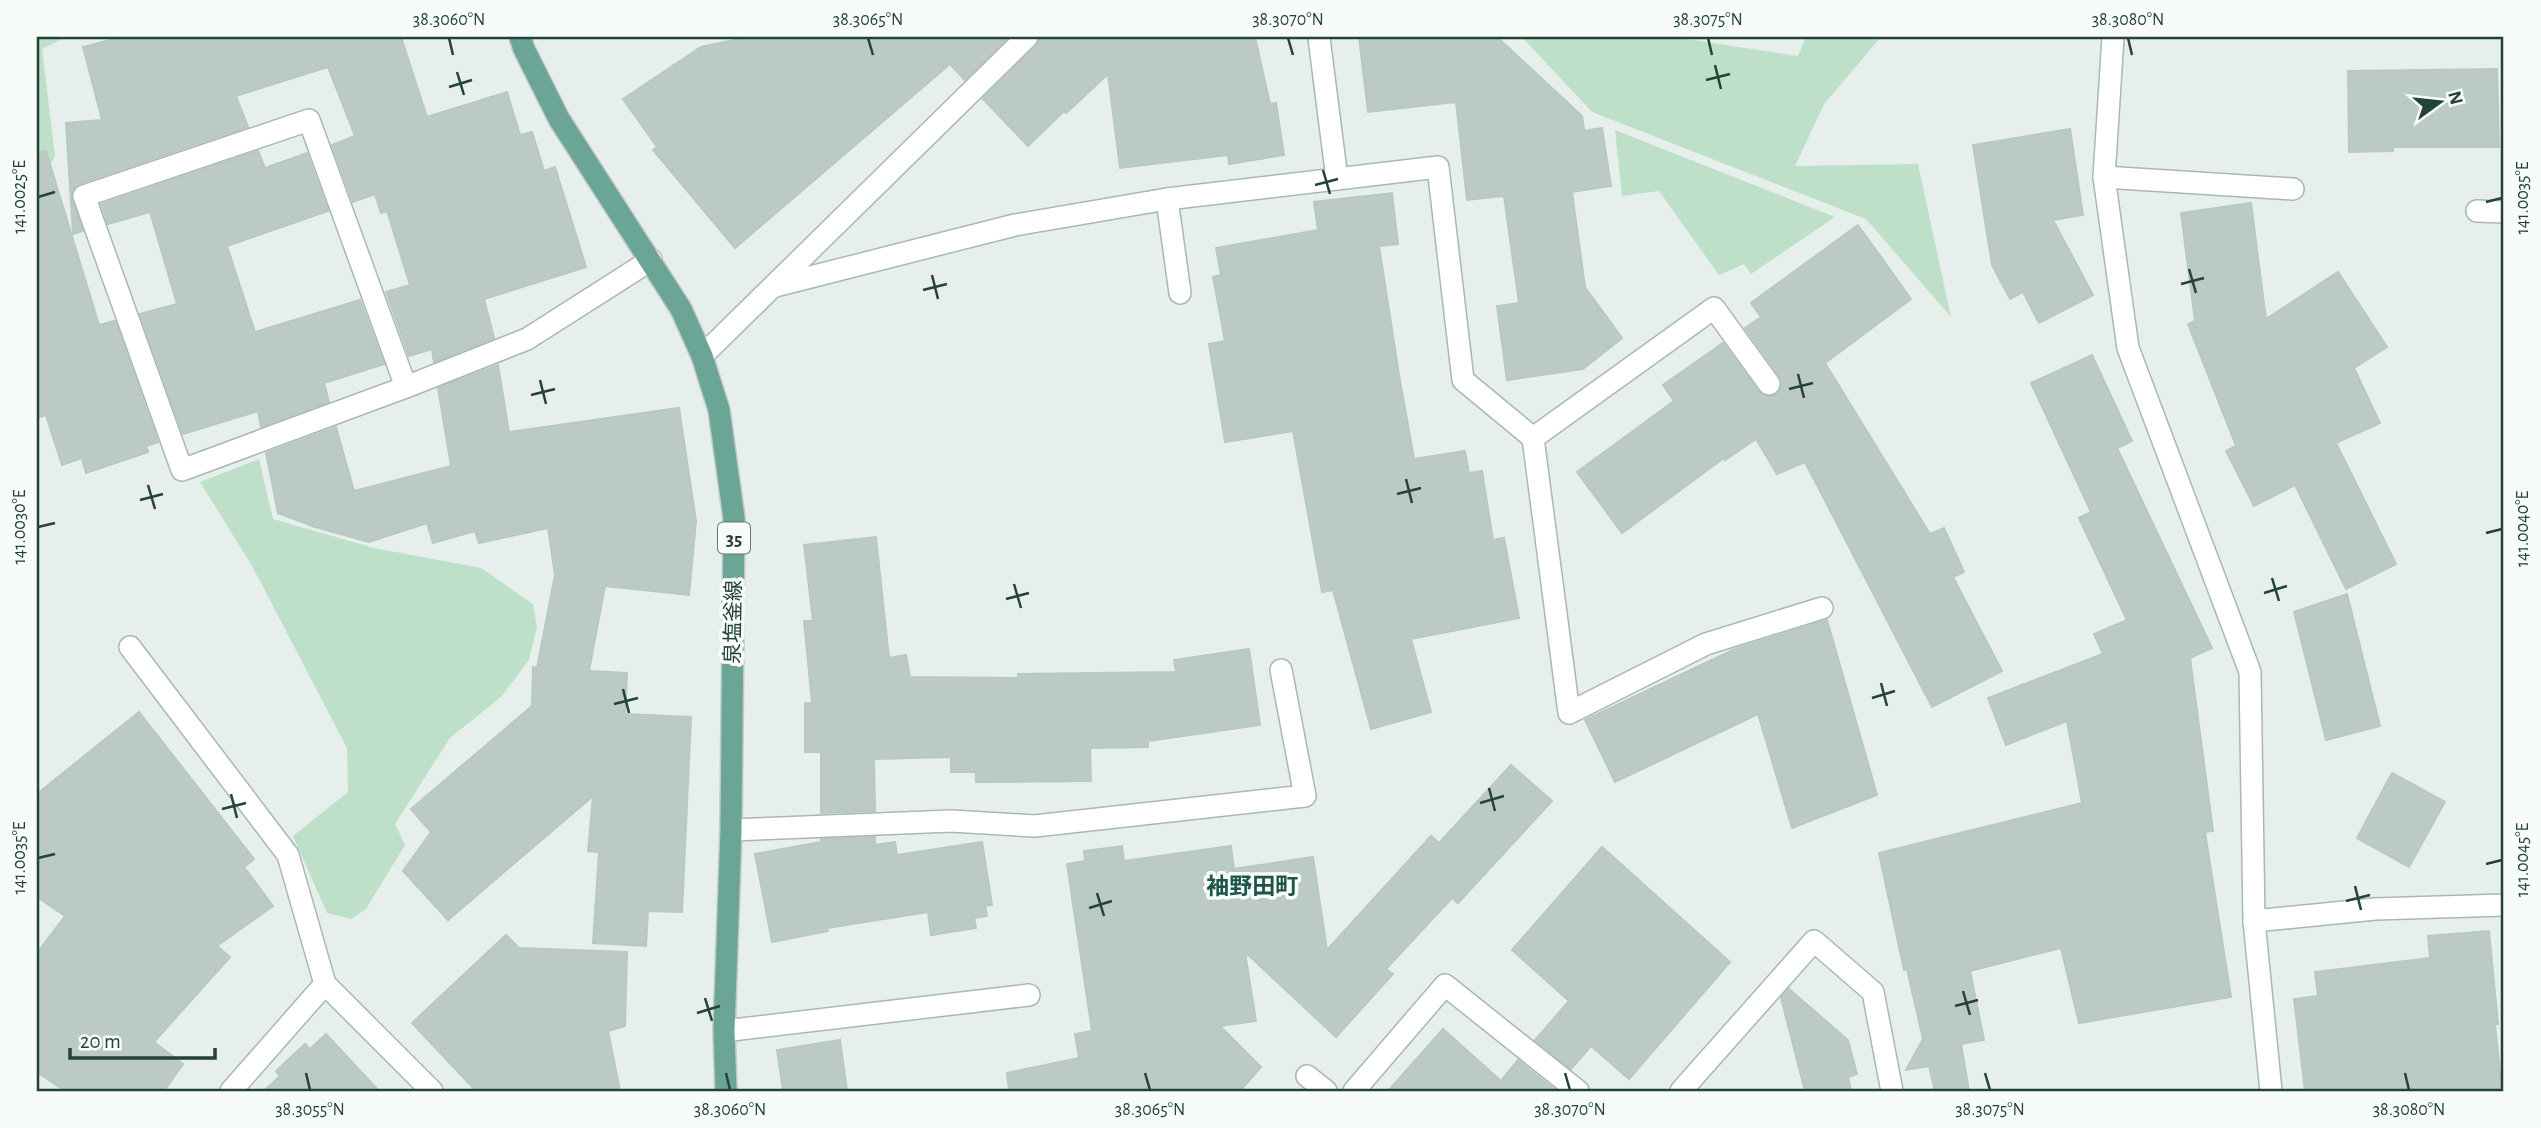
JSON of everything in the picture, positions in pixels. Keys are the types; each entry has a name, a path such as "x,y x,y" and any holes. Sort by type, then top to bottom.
{"main road":[{"name":"泉塩釜線","path":"520,37 559,119 681,309 702,356 719,410 734,518 731,830 724,1031 726,1091"}],"street":[{"path":"702,356 1027,37"},
{"path":"2113,37 2104,177 2128,348 2250,672 2254,921 2271,1091"},
{"path":"1319,38 1337,179"},
{"path":"406,387 309,120 84,197 182,470 406,387 527,339 651,260"},
{"path":"775,286 1015,225 1167,199 1438,167 1464,380 1533,438 1569,713 1706,644 1822,608"},
{"path":"2104,177 2293,189"},
{"path":"1167,199 1180,293"},
{"path":"2477,211 2504,212"},
{"path":"1533,438 1714,308 1769,384"},
{"path":"130,647 288,855 325,984 432,1091"},
{"path":"731,830 951,821 1035,826 1306,796 1281,670"},
{"path":"2254,921 2375,909 2504,905"},
{"path":"1681,1091 1814,941 1873,992 1892,1091"},
{"path":"231,1091 325,984"},
{"path":"1354,1091 1445,985 1578,1091"},
{"path":"724,1031 1029,995"},
{"path":"1307,1076 1326,1091"}],"green space":[{"path":"37,37 66,37 42,49 55,156 37,188"},
{"path":"1522,37 1673,37 1798,56 1806,37 1881,37 1824,104 1795,166 1918,164 1951,317 1866,219 1592,112"},
{"path":"1615,130 1835,217 1751,274 1744,264 1719,275 1659,191 1622,196"},
{"path":"259,459 273,519 374,548 481,568 533,604 537,627 529,660 501,697 450,738 395,824 405,845 366,909 351,919 327,913 293,836 348,792 347,748 252,566 200,482"}],"building":[{"path":"122,37 401,37 427,117 507,92 520,135 532,132 544,171 555,167 586,267 484,299 494,338 434,362 432,349 409,356 386,292 410,285 387,211 381,213 375,194 353,202 332,145 355,136 328,67 236,96 248,127 79,184 71,194 83,231 73,234 66,123 102,120 83,47"},
{"path":"748,37 1009,37 965,80 950,64 735,248 653,150 657,147 623,99 701,47"},
{"path":"1040,37 1255,37 1270,104 1276,103 1284,155 1229,164 1228,155 1120,168 1108,74 1028,146 983,99 1036,46"},
{"path":"1359,37 1497,37 1582,116 1584,131 1602,128 1611,186 1572,192 1585,287 1622,338 1583,369 1507,380 1497,306 1519,303 1504,196 1467,200 1456,102 1368,112"},
{"path":"2497,69 2499,147 2393,147 2393,151 2349,152 2348,71"},
{"path":"2070,129 2083,215 2053,220 2093,295 2039,323 2023,292 2010,299 1992,265 1973,145"},
{"path":"46,151 99,325 115,321 158,442 146,446 148,452 86,473 82,458 62,465 46,415 37,418 37,153"},
{"path":"258,151 265,168 307,153 328,211 227,246 255,332 360,300 384,364 324,383 329,402 261,427 258,411 183,434 140,314 177,304 150,212 108,224 101,204"},
{"path":"1392,193 1398,244 1379,246 1414,459 1465,451 1469,473 1482,471 1493,540 1504,538 1519,618 1411,639 1431,712 1371,729 1333,590 1322,592 1293,431 1225,442 1209,344 1225,341 1213,277 1221,275 1216,248 1318,230 1314,202"},
{"path":"2251,203 2266,319 2338,272 2387,347 2354,368 2380,423 2336,443 2396,564 2346,589 2295,485 2254,506 2226,451 2236,446 2188,324 2195,321 2181,213"},
{"path":"1858,225 1911,299 1825,363 1930,534 1944,528 1964,572 1953,577 2002,671 1932,707 1805,462 1777,474 1756,439 1725,460 1724,458 1622,533 1577,472 1674,401 1663,385 1723,343 1759,392 1770,397 1777,394 1782,383 1780,377 1745,328 1761,317 1751,303"},
{"path":"2092,355 2132,441 2117,448 2212,648 2190,658 2213,831 2205,832 2231,997 2079,1023 2061,948 1970,971 1984,1040 1961,1044 1969,1091 1935,1091 1929,1066 1906,1070 1923,1039 1907,969 1904,970 1879,853 2082,803 2067,721 2006,745 1988,698 2103,654 2094,634 2127,620 2079,518 2091,512 2031,383"},
{"path":"498,365 509,432 679,408 696,521 689,595 605,586 589,671 627,673 625,714 691,717 682,912 648,911 646,946 593,943 599,852 588,851 593,796 448,920 403,871 431,832 411,809 532,706 533,667 537,668 555,575 548,528 479,543 475,531 433,543 427,523 369,542 315,527 278,513 266,453 336,427 354,491 451,466 438,388"},
{"path":"876,537 889,658 906,655 910,677 1018,678 1018,674 1176,672 1174,660 1249,649 1260,725 1148,741 1148,747 1090,748 1091,781 976,782 976,772 951,772 951,757 874,759 875,811 821,813 821,752 805,752 805,703 812,703 804,621 813,621 804,545"},
{"path":"2347,594 2380,726 2326,740 2294,612"},
{"path":"1827,620 1877,795 1792,828 1758,714 1615,782 1585,720 1735,649"},
{"path":"139,712 254,859 244,867 273,906 217,946 230,957 154,1042 183,1064 164,1091 65,1091 37,1072 37,953 65,916 37,897 37,794"},
{"path":"1511,765 1552,801 1458,903 1452,898 1386,969 1393,974 1336,1037 1245,952 1256,1021 1220,1026 1261,1067 1240,1091 1009,1091 1007,1073 1079,1058 1075,1034 1092,1031 1067,864 1085,861 1084,851 1122,846 1124,861 1231,846 1234,869 1313,857 1327,950 1431,836 1439,843"},
{"path":"2392,773 2445,802 2409,867 2357,838"},
{"path":"875,837 875,845 895,842 897,855 982,842 992,905 985,906 987,916 974,918 976,928 931,935 928,912 827,928 828,931 772,942 755,854 821,842 821,839"},
{"path":"1602,847 1730,962 1629,1079 1591,1046 1571,1069 1535,1040 1569,1001 1512,950"},
{"path":"2489,931 2502,1091 2305,1091 2294,999 2318,996 2315,972 2430,958 2428,936"},
{"path":"506,935 519,948 627,952 625,1026 608,1031 620,1091 476,1091 412,1023"},
{"path":"1789,989 1848,1040 1857,1074 1848,1077 1851,1091 1805,1091 1781,998"},
{"path":"1443,1029 1501,1081 1518,1060 1554,1089 1388,1091"},
{"path":"326,1034 379,1091 264,1091 280,1076 276,1071 305,1044 310,1049"},
{"path":"840,1040 847,1091 783,1091 777,1050"}],"district":[{"name":"袖野田町","path":"1252,886"}]}
